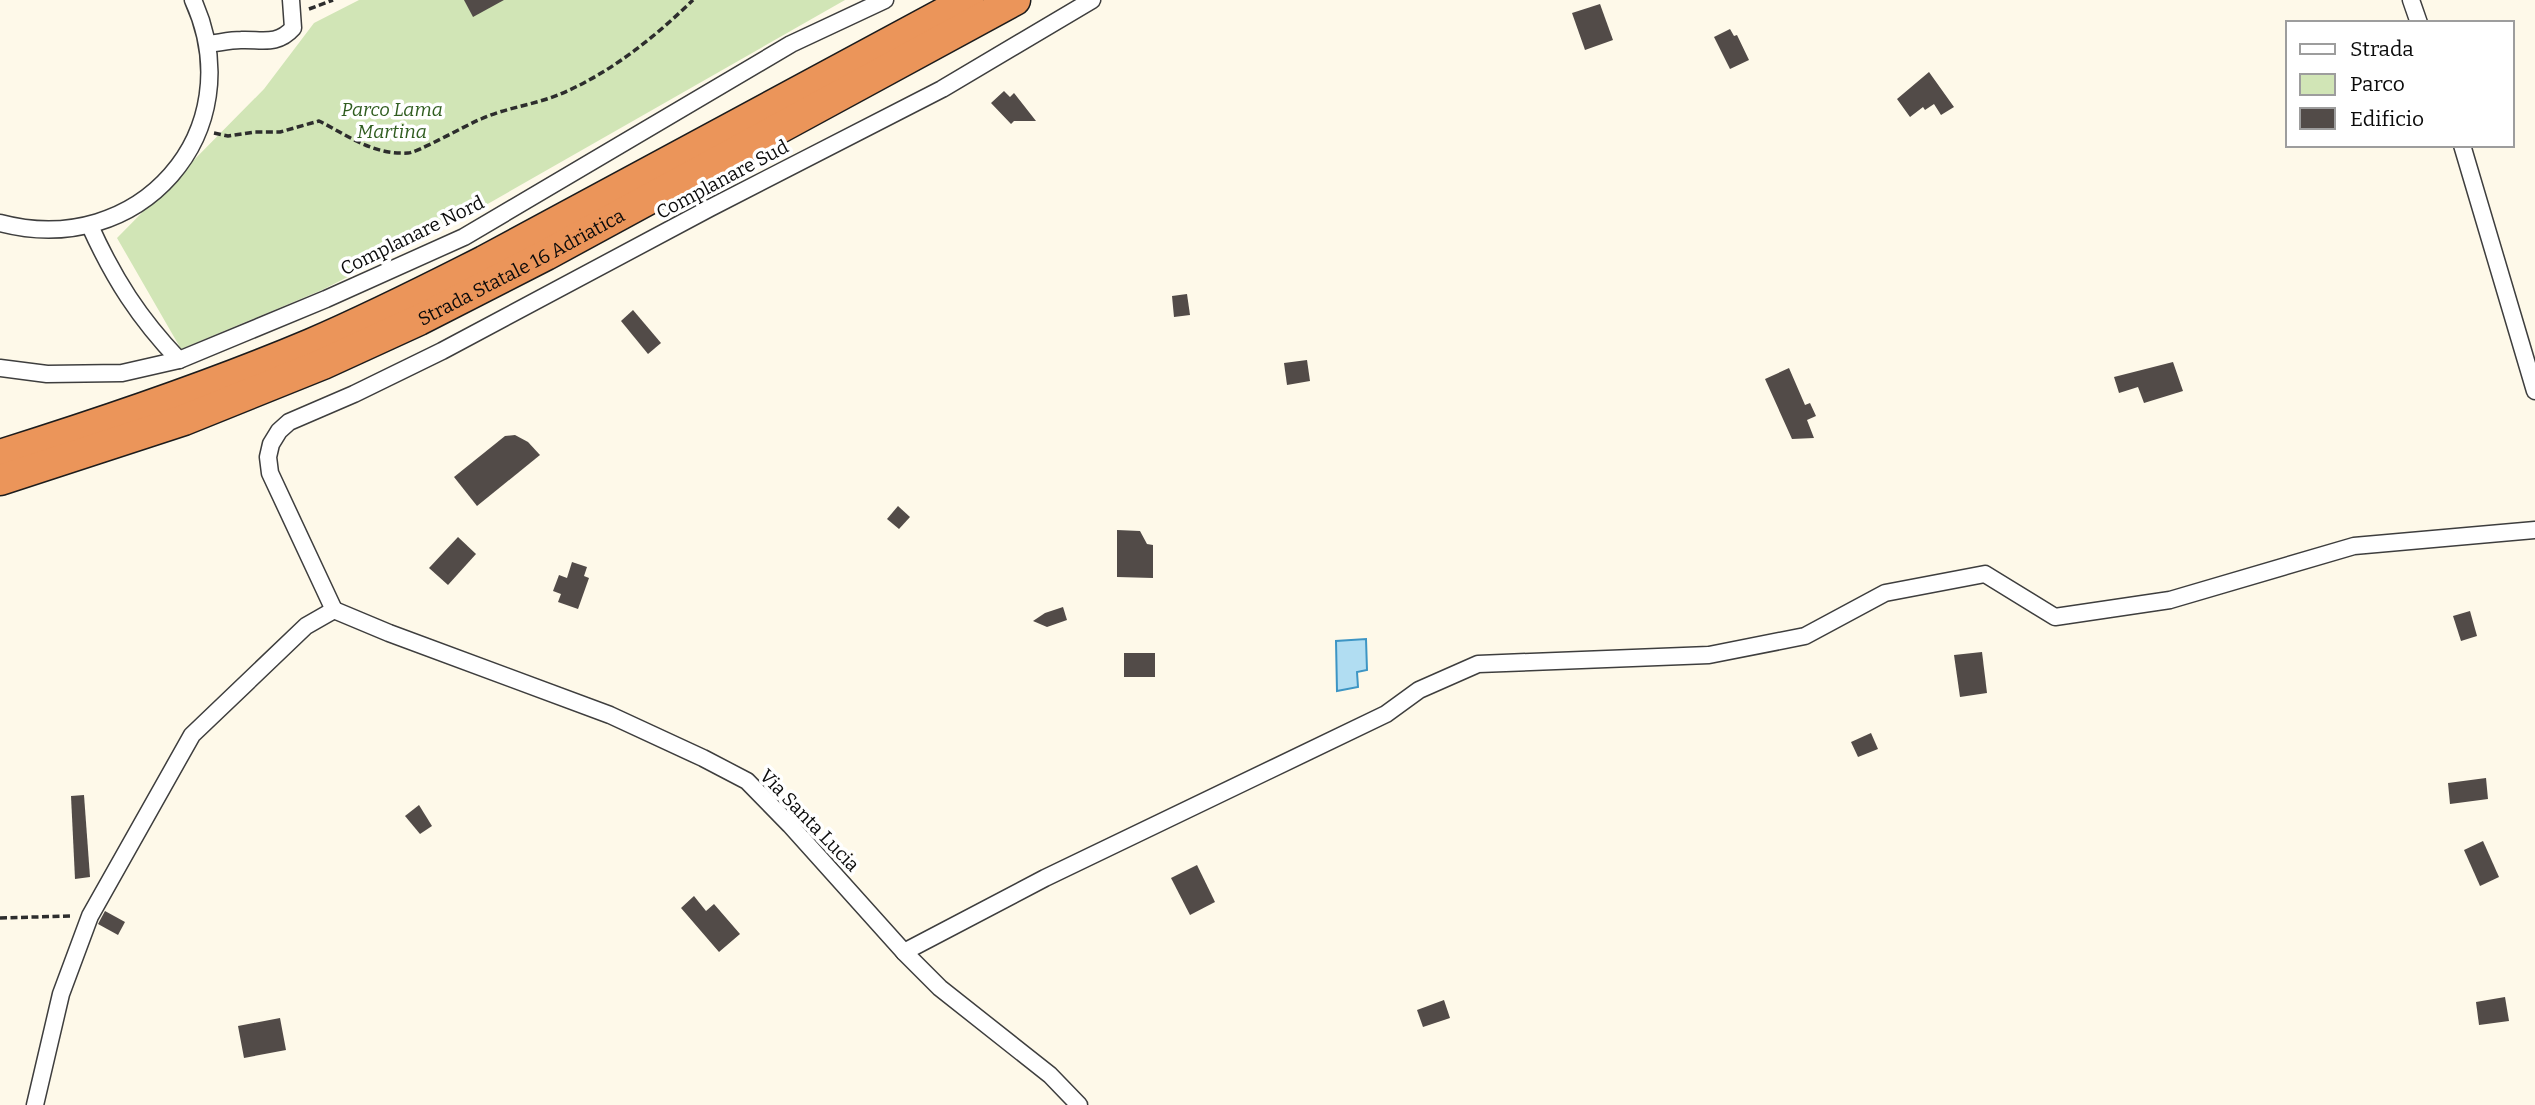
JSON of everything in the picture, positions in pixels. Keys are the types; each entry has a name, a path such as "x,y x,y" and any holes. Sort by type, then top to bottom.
{"highway":[{"name":"Strada Statale 16 Adriatica","path":"0,455 91,427 262,364 408,299 484,261 968,0"},
{"name":"Strada Statale 16 Adriatica","path":"0,480 194,416 323,364 419,320 489,286 666,191 1015,0"},
{"path":"0,439 91,427"}],"street":[{"path":"0,223 23,229 57,231 90,226 144,200 166,180 185,156 199,130 207,102 210,73 208,44 193,0"},
{"name":"Complanare Nord","path":"0,368 47,374 122,373 179,360 326,299 464,237 792,44 884,0"},
{"name":"Complanare Sud","path":"334,610 270,473 268,457 271,444 289,422 442,351 710,208 942,89 1093,0"},
{"path":"2411,0 2418,21"},
{"path":"208,44 280,39 293,28 292,8"},
{"path":"2463,147 2535,391"},
{"path":"90,226 117,280 150,329 179,360"},
{"path":"904,952 1045,878 1386,714 1419,691 1478,664 1709,655 1805,636 1885,593 1985,574 2055,617 2170,600 2354,546 2535,530"},
{"path":"35,1105 61,994 90,916 192,735 306,626 334,610"},
{"name":"Via Santa Lucia","path":"334,610 610,715 703,758 747,782 940,988 1050,1075 1079,1105"}],"path":[{"path":"292,8 333,0"},
{"path":"199,130 228,135 280,132 319,121 374,150 411,153 491,114 530,106 581,84 646,41 693,0"},
{"path":"0,918 90,916"}],"green space":[{"name":"Parco Lama Martina","path":"359,0 845,0 456,222 322,290 181,349 117,238 264,89 314,23"}],"water":[{"path":"1366,639 1367,670 1357,672 1358,687 1337,691 1336,641"}],"building":[{"path":"464,0 504,0 473,17"},
{"path":"1600,4 1613,40 1585,50 1572,13"},
{"path":"1730,29 1734,36 1737,35 1749,60 1730,69 1714,37"},
{"path":"1929,72 1954,107 1941,115 1934,104 1925,110 1923,107 1910,117 1897,99"},
{"path":"1004,91 1010,97 1014,93 1036,121 1014,121 1011,124 991,103"},
{"path":"1187,294 1190,315 1174,317 1172,296"},
{"path":"633,310 661,343 648,354 621,321"},
{"path":"1307,360 1310,381 1287,385 1284,363"},
{"path":"2173,362 2183,391 2144,403 2138,387 2119,393 2114,377"},
{"path":"1789,368 1805,405 1810,403 1816,416 1807,420 1814,438 1792,439 1765,379"},
{"path":"515,435 528,442 540,455 477,506 454,477 505,436"},
{"path":"898,506 910,517 899,529 887,519"},
{"path":"1117,530 1140,531 1147,544 1153,545 1153,578 1117,577"},
{"path":"458,537 476,554 448,585 429,568"},
{"path":"572,562 587,567 584,576 589,578 578,609 558,602 561,594 553,591 559,575 567,578"},
{"path":"1063,607 1067,620 1047,627 1033,621 1045,613"},
{"path":"2470,611 2477,636 2461,641 2453,616"},
{"path":"1982,652 1987,693 1960,697 1954,655"},
{"path":"1124,653 1155,653 1155,677 1124,677"},
{"path":"1871,733 1878,749 1858,757 1851,742"},
{"path":"2486,778 2488,799 2450,804 2448,783"},
{"path":"84,795 90,877 75,879 71,796"},
{"path":"419,805 432,826 420,834 405,816"},
{"path":"2483,841 2499,877 2480,886 2464,850"},
{"path":"1197,865 1215,902 1190,915 1171,878"},
{"path":"694,896 706,911 714,904 740,934 719,952 681,908"},
{"path":"105,911 125,922 118,935 98,924"},
{"path":"2505,997 2509,1021 2479,1025 2476,1002"},
{"path":"1444,1000 1450,1018 1423,1027 1417,1010"},
{"path":"280,1018 286,1050 244,1058 238,1026"}]}
